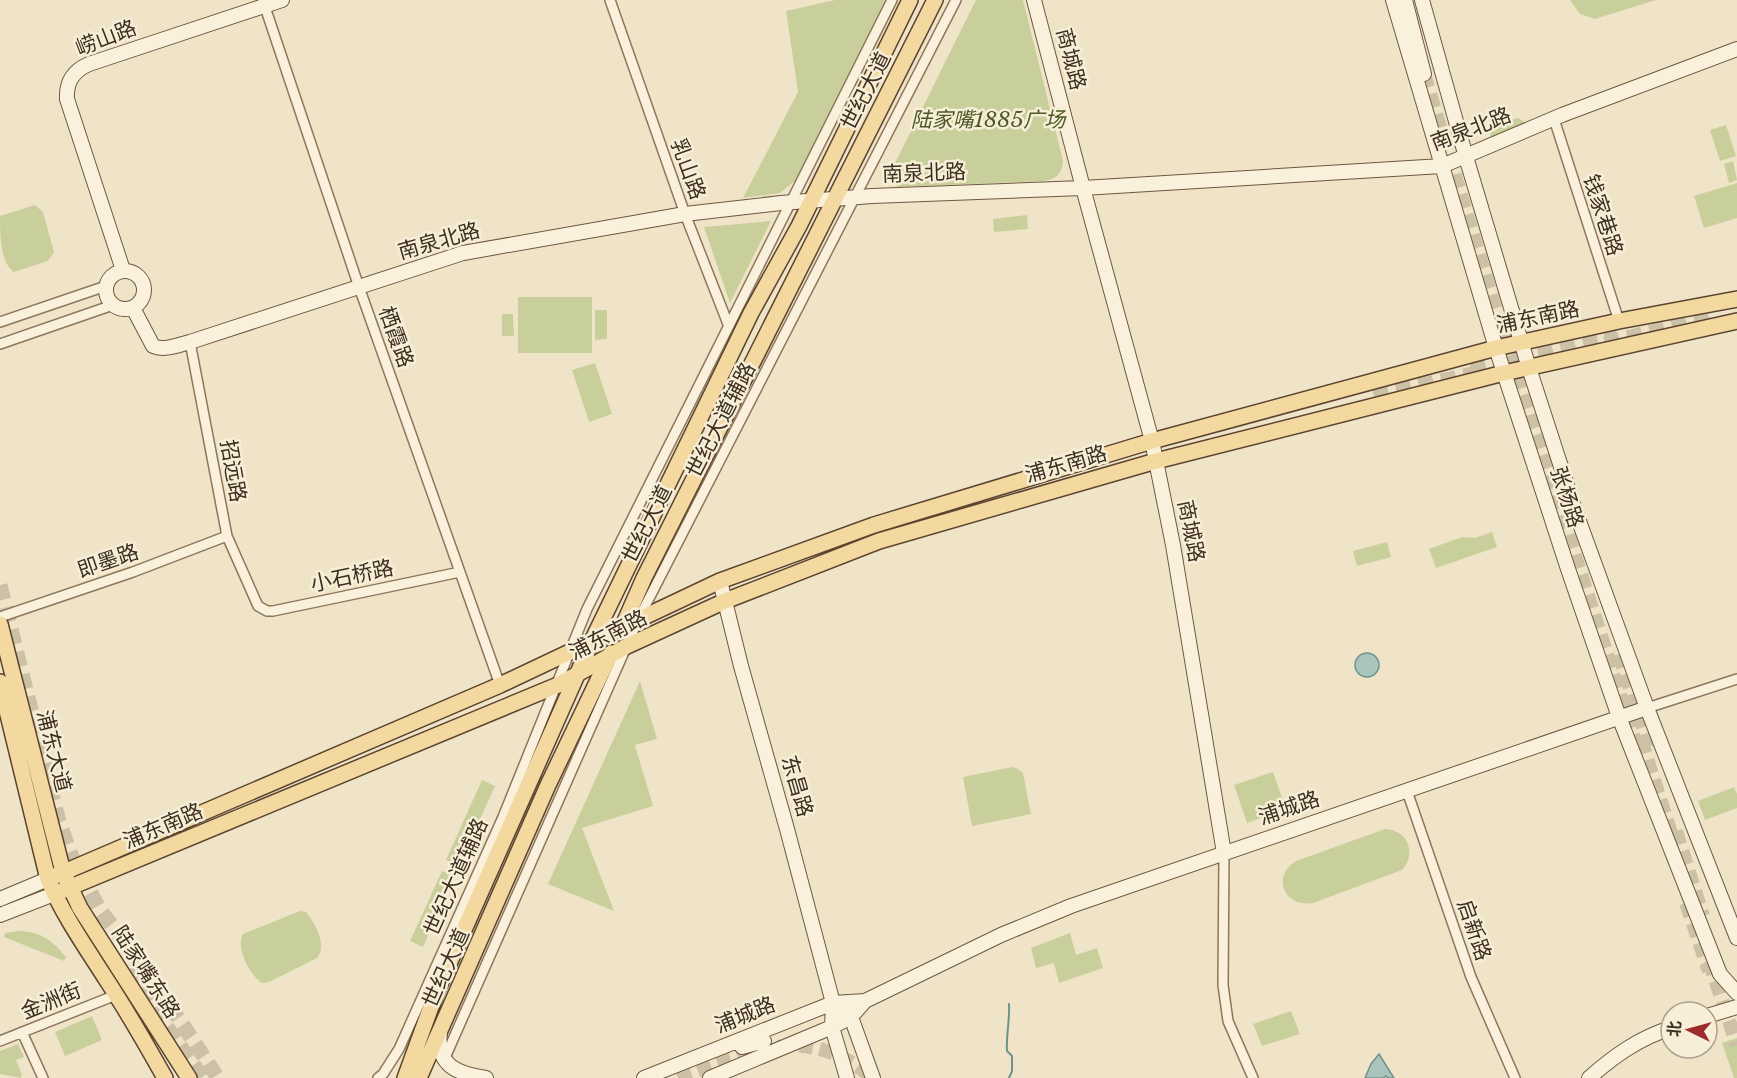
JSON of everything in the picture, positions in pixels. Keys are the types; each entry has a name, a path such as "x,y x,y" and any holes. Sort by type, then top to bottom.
{"main road":[{"name":"世纪大道","path":"405,1078 436,993 592,641 751,313 812,200 910,0"},
{"name":"世纪大道","path":"420,1078 548,786 611,655 644,578 935,0"},
{"name":"浦东南路","path":"48,879 500,685 720,581 874,525 1152,441 1496,348 1619,321 1737,301"},
{"name":"浦东南路","path":"1737,301 1714,313 1737,314"},
{"name":"浦东南路","path":"54,894 558,685 627,646 725,601 879,541 1156,461 1504,372 1737,321"},
{"name":"浦东南路","path":"1247,415 1373,392 1251,437"},
{"name":"浦东大道","path":"0,624 63,872 70,887"},
{"name":"浦东大道","path":"0,682 48,879 54,894"},
{"name":"陆家嘴东路","path":"70,887 80,908 189,1078"},
{"name":"陆家嘴东路","path":"54,894 65,916 141,1035 165,1078"}],"street":[{"name":"崂山路","path":"123,270 67,99 70,79 78,69 89,64 263,3 282,0"},
{"name":"乳山路","path":"610,0 685,214 728,324"},
{"name":"世纪大道辅路","path":"378,1078 399,1049 503,817 587,609 892,0"},
{"name":"世纪大道辅路","path":"444,1060 639,618 956,0"},
{"name":"商城路","path":"1034,0 1152,441 1173,545 1224,853 1223,985 1228,1021 1252,1078"},
{"name":"张杨路","path":"1393,0 1496,348 1619,717 1720,974 1737,993"},
{"path":"1405,0 1428,73 1414,0"},
{"name":"张杨路","path":"1422,0 1528,368 1575,510 1647,708 1737,938"},
{"name":"栖霞路","path":"263,3 359,287 500,685"},
{"name":"南泉北路","path":"133,308 153,346 169,347 474,250 685,214 856,197 1083,188 1442,166 1554,119 1737,49"},
{"name":"钱家巷路","path":"1554,119 1619,321"},
{"path":"123,270 136,273 144,283 144,296 141,302 133,308 124,309 113,305 107,296 106,286 112,276 123,270"},
{"path":"0,322 106,286"},
{"path":"0,344 113,305"},
{"path":"728,324 751,313"},
{"name":"招远路","path":"190,342 227,536 255,600"},
{"path":"1549,507 1604,660"},
{"path":"1575,510 1619,654"},
{"name":"即墨路","path":"0,617 133,572 227,536"},
{"name":"小石桥路","path":"255,600 263,609 273,611 460,572"},
{"name":"东昌路","path":"720,581 833,1003 832,1027 847,1077"},
{"name":"世纪大道辅路","path":"558,685 592,641"},
{"name":"浦城路","path":"711,1078 832,1027 850,1017 865,1001 1001,935 1071,906 1619,717 1737,679"},
{"name":"启新路","path":"1407,791 1471,977 1515,1078"},
{"name":"浦东南路","path":"0,898 48,879"},
{"name":"浦东南路","path":"0,915 54,894"},
{"name":"金洲街","path":"0,1041 116,995"},
{"name":"浦城路","path":"649,1076 833,1003 865,1001"},
{"path":"833,1003 850,1017 872,1078"},
{"path":"1719,1012 1737,1006"},
{"path":"22,1032 43,1078"},
{"path":"440,1033 439,1046 444,1060 456,1070 486,1078"},
{"path":"1589,1078 1613,1057 1637,1041 1659,1033"},
{"path":"649,1076 673,1072 739,1047 764,1041"}],"green space":[{"path":"835,0 885,0 796,180 780,193 743,198 798,92 786,11"},
{"name":"陆家嘴1885广场","path":"976,0 1023,0 1063,161 1060,173 1044,181 898,187 891,181 891,171"},
{"path":"1570,0 1656,0 1595,19 1580,14"},
{"path":"1519,118 1525,123 1491,138 1488,125"},
{"path":"1726,125 1736,156 1720,161 1710,130"},
{"path":"1733,161 1737,180 1729,183 1724,164"},
{"path":"1737,183 1737,218 1704,228 1694,196"},
{"path":"35,205 43,212 54,252 48,261 14,272 9,268 3,255 0,216"},
{"path":"1027,215 1028,229 994,232 993,219"},
{"path":"771,221 730,303 704,227"},
{"path":"518,297 592,297 592,353 518,353"},
{"path":"595,310 607,310 607,339 595,340"},
{"path":"502,314 513,314 514,336 502,336"},
{"path":"595,363 612,414 589,422 572,370"},
{"path":"1492,532 1497,547 1436,568 1429,549 1462,537 1475,538"},
{"path":"1387,542 1391,557 1357,566 1353,551"},
{"path":"640,681 657,739 635,745 653,806 582,828 614,911 548,884"},
{"path":"1012,767 1023,773 1031,814 972,826 963,777"},
{"path":"1273,772 1286,809 1247,823 1234,785"},
{"path":"482,780 495,786 459,866 446,860"},
{"path":"1734,787 1737,794 1737,808 1705,820 1698,801"},
{"path":"1385,829 1399,833 1408,843 1409,857 1402,870 1313,903 1295,901 1284,890 1284,875 1288,867 1296,861"},
{"path":"442,871 455,876 423,947 410,941"},
{"path":"300,911 306,912 316,928 321,941 320,953 317,958 269,982 262,983 253,974 242,954 243,934"},
{"path":"26,931 45,938 66,957 64,961 4,937 5,933"},
{"path":"1070,933 1076,955 1097,948 1103,968 1059,983 1054,963 1036,968 1031,948"},
{"path":"1291,1011 1300,1034 1262,1046 1253,1024"},
{"path":"92,1016 102,1040 65,1056 55,1032"},
{"path":"1737,1038 1737,1078 1734,1078 1722,1043"},
{"path":"18,1044 24,1057 16,1060 21,1078 0,1074 0,1051"}],"water":[{"path":"1367,653 1375,657 1379,665 1375,673 1367,677 1359,673 1355,665 1359,657"},
{"path":"1379,1054 1394,1078 1386,1076 1365,1078 1371,1064"}],"waterway":[{"path":"1009,1004 1007,1051 1012,1056 1012,1071 1009,1078"}],"tunnel":[{"path":"1424,74 1500,324 1638,750"},
{"path":"1605,343 1716,317"},
{"path":"1470,365 1616,331"},
{"path":"1374,396 1485,371"},
{"path":"0,585 59,822 72,857 100,910 149,974 218,1078"},
{"path":"1619,654 1649,747"},
{"path":"1641,740 1674,842"},
{"path":"1676,831 1703,916"},
{"path":"1686,903 1709,971"},
{"path":"1709,961 1737,1045"},
{"path":"127,971 203,1078"},
{"path":"678,1078 753,1052 777,1047 800,1046 823,1050 848,1060 873,1078"}]}
